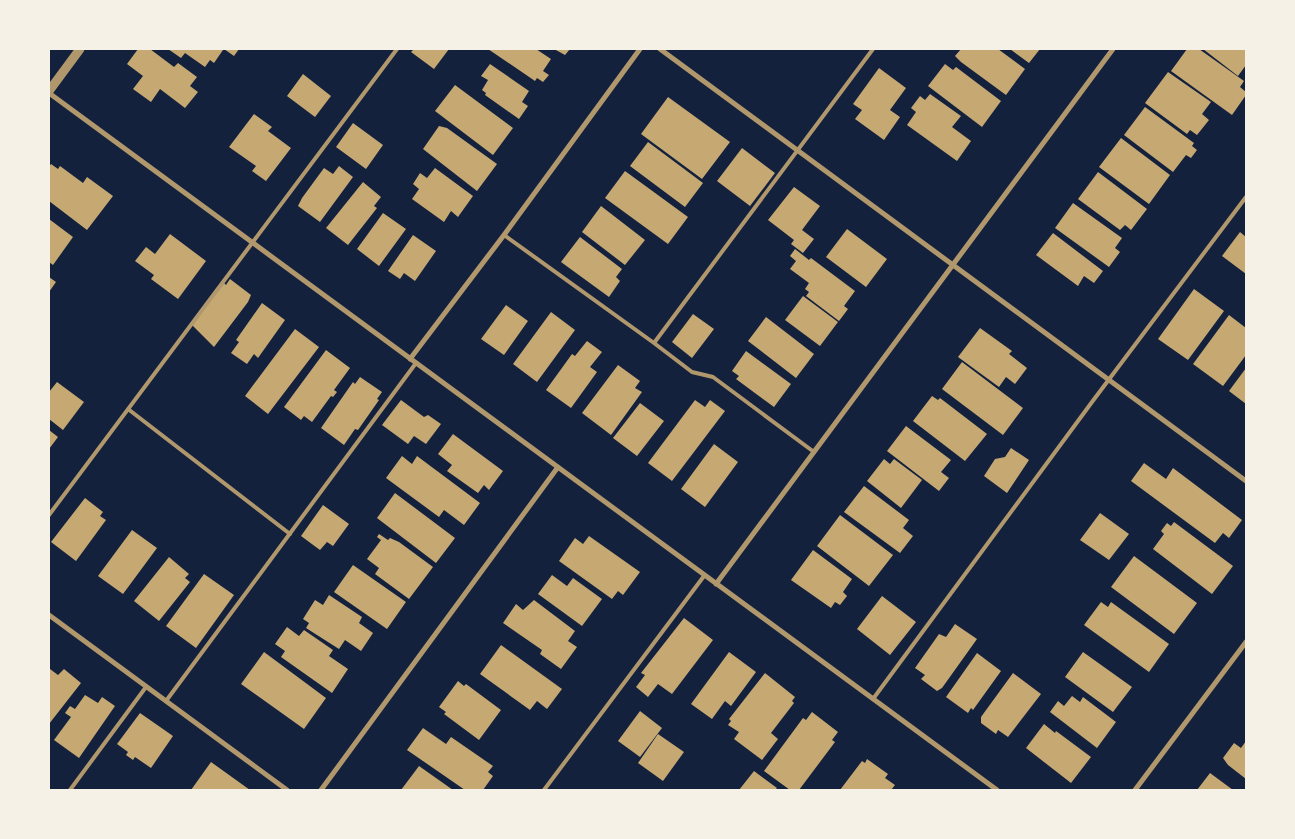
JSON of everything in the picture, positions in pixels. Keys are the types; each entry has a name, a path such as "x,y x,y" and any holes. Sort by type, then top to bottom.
{"street":[{"path":"80,49 49,92 997,790"},
{"path":"410,359 640,49"},
{"path":"660,49 1246,482"},
{"path":"716,584 1113,49"},
{"path":"321,790 558,467"},
{"path":"49,615 287,790"},
{"path":"1135,790 1246,642"}],"lane":[{"path":"49,515 397,49"},
{"path":"654,343 872,49"},
{"path":"873,699 1108,380 1246,197"},
{"path":"504,234 692,372 713,377 814,452"},
{"path":"166,701 416,363"},
{"path":"128,409 290,534"},
{"path":"544,790 704,576"},
{"path":"70,790 146,687"}],"building":[{"path":"138,49 150,49 174,67 178,63 197,77 190,86 198,92 185,108 160,89 151,102 133,89 143,76 127,64"},
{"path":"168,49 223,50 214,63 210,60 205,67 185,53 181,58"},
{"path":"224,49 239,49 234,56"},
{"path":"414,49 449,49 434,69 411,52"},
{"path":"488,49 536,49 551,59 543,71 549,75 543,82 537,78 535,81"},
{"path":"554,49 570,49 565,55"},
{"path":"961,49 998,49 1025,69 1006,95 955,56"},
{"path":"1010,49 1040,49 1029,63"},
{"path":"1187,49 1199,49 1244,81 1240,87 1246,92 1246,95 1232,115 1171,71"},
{"path":"1203,49 1246,49 1246,65 1238,76"},
{"path":"490,64 529,91 522,102 528,106 519,119 485,95 486,93 482,90 488,80 481,76"},
{"path":"945,64 953,70 956,67 1001,101 982,127 928,86"},
{"path":"879,68 906,88 890,110 900,117 884,140 855,119 862,110 853,104"},
{"path":"1168,72 1211,102 1202,114 1209,120 1197,135 1190,130 1187,134 1145,103"},
{"path":"303,74 331,96 315,117 287,96"},
{"path":"455,85 513,128 493,155 435,111"},
{"path":"930,94 961,116 952,127 971,141 957,161 907,125 916,112 911,108 920,96 925,100"},
{"path":"668,97 730,142 702,179 641,134"},
{"path":"1145,107 1194,143 1192,146 1197,150 1191,158 1186,155 1173,172 1124,135"},
{"path":"254,114 272,127 268,131 291,148 266,181 252,171 256,166 229,147"},
{"path":"353,123 383,145 366,169 336,147"},
{"path":"439,126 447,128 497,164 477,191 423,149"},
{"path":"1121,138 1170,175 1149,204 1099,167"},
{"path":"648,142 703,183 685,207 630,166"},
{"path":"742,148 775,173 750,206 717,181"},
{"path":"51,164 58,169 60,166 83,183 87,177 113,196 87,230 49,201 49,167"},
{"path":"339,166 353,177 320,222 298,206 324,168 333,174"},
{"path":"435,168 473,196 458,217 451,211 444,222 412,199 419,189 413,184 420,173 427,178"},
{"path":"625,171 688,217 668,244 605,198"},
{"path":"1098,172 1147,209 1131,230 1125,225 1120,230 1078,199"},
{"path":"363,182 381,197 374,206 377,208 348,245 326,228"},
{"path":"794,187 820,206 802,230 814,239 803,253 791,244 794,240 768,220"},
{"path":"1073,203 1122,238 1115,248 1120,252 1109,267 1055,228"},
{"path":"601,206 645,240 625,265 582,232"},
{"path":"383,213 406,229 379,266 357,249"},
{"path":"49,219 73,237 53,265 49,262"},
{"path":"847,229 887,259 866,287 826,257"},
{"path":"1240,232 1246,237 1246,274 1222,256"},
{"path":"1053,233 1103,271 1094,283 1084,276 1078,286 1036,255"},
{"path":"170,234 206,261 178,299 151,279 154,275 135,261 146,247 155,254"},
{"path":"413,235 436,251 415,281 404,273 400,279 388,271"},
{"path":"580,237 622,269 616,277 620,281 609,297 561,262"},
{"path":"795,249 809,260 811,258 855,291 844,306 848,309 839,321 806,296 809,292 805,289 809,283 790,269 796,261 790,256"},
{"path":"49,277 56,282 49,292"},
{"path":"230,279 251,295 248,302 214,347 192,325 224,283 226,285"},
{"path":"1194,289 1224,311 1188,360 1158,339"},
{"path":"803,296 838,322 820,346 785,320"},
{"path":"262,303 285,320 258,358 254,354 247,364 231,353 239,342 236,340"},
{"path":"506,305 528,321 504,355 481,339"},
{"path":"551,312 575,330 537,382 513,364"},
{"path":"693,314 714,329 692,358 672,342"},
{"path":"1229,315 1246,328 1246,355 1223,386 1193,364"},
{"path":"766,317 814,354 796,378 748,341"},
{"path":"980,328 1012,351 1009,354 1027,368 1015,384 1006,377 999,387 958,357"},
{"path":"295,329 319,347 268,414 245,396"},
{"path":"587,341 602,352 590,367 597,372 571,408 546,390 572,354 575,356"},
{"path":"326,350 350,368 334,390 337,392 333,397 331,396 312,422 304,416 301,420 284,407"},
{"path":"746,351 791,384 774,407 736,379 739,376 732,371"},
{"path":"962,362 1023,408 1003,435 942,389"},
{"path":"618,365 640,381 635,388 642,392 611,435 582,413"},
{"path":"1246,368 1246,404 1229,391"},
{"path":"360,377 382,392 377,399 379,400 358,430 355,429 344,445 321,428 353,382 355,384"},
{"path":"57,382 84,402 63,430 49,419 49,392"},
{"path":"932,396 938,400 940,398 987,434 965,461 913,421"},
{"path":"401,400 424,417 428,415 441,424 426,444 414,436 408,444 382,425"},
{"path":"695,400 705,407 710,400 725,411 672,481 648,463"},
{"path":"640,403 664,421 637,456 613,438"},
{"path":"906,426 951,460 941,472 949,478 939,491 887,451"},
{"path":"49,430 58,437 49,449"},
{"path":"453,434 503,471 489,490 484,485 478,493 447,471 452,465 438,454"},
{"path":"714,444 738,462 705,507 681,489"},
{"path":"1011,448 1029,460 1007,493 984,476 995,459 1005,457"},
{"path":"402,456 412,464 417,456 480,503 464,525 444,510 439,517 386,478"},
{"path":"884,459 890,464 894,459 922,480 901,508 867,481"},
{"path":"1144,463 1166,479 1173,468 1242,520 1229,538 1223,533 1215,543 1131,481"},
{"path":"864,486 909,520 903,528 913,536 900,553 844,512"},
{"path":"395,493 455,538 436,563 377,518"},
{"path":"85,498 103,512 100,516 106,520 76,561 51,542"},
{"path":"323,505 349,524 333,546 327,542 320,550 301,536"},
{"path":"1100,513 1129,534 1109,560 1080,540"},
{"path":"840,515 893,555 869,586 817,546"},
{"path":"1174,522 1233,566 1212,594 1153,549 1164,534 1161,531 1167,523 1171,526"},
{"path":"132,530 157,548 123,594 98,576"},
{"path":"379,534 388,540 390,538 399,542 433,567 409,599 375,574 379,568 367,559 381,540 377,537"},
{"path":"589,536 640,572 623,595 618,591 612,599 559,561 575,538 583,544"},
{"path":"813,550 852,579 843,592 847,596 840,605 835,602 831,608 791,580"},
{"path":"1134,556 1197,603 1174,634 1111,587"},
{"path":"169,557 189,574 185,578 190,582 159,621 134,601"},
{"path":"353,565 406,602 387,629 334,592"},
{"path":"204,574 234,595 196,648 166,626"},
{"path":"552,575 567,586 573,578 602,599 582,626 538,594"},
{"path":"329,595 362,617 359,623 373,633 361,651 345,640 339,649 306,628 309,623 303,619 315,600 323,605"},
{"path":"882,596 916,622 890,655 857,629"},
{"path":"534,600 575,631 568,641 577,647 561,669 540,654 542,650 503,623 516,604 523,610"},
{"path":"1101,602 1108,607 1111,602 1169,644 1149,672 1084,625"},
{"path":"684,618 713,640 672,694 658,684 648,697 636,687 645,675 641,673"},
{"path":"955,624 977,639 942,688 937,691 921,679 925,675 915,668 939,634 946,637"},
{"path":"287,627 299,636 304,630 333,650 329,656 348,669 332,693 281,657 285,651 275,644"},
{"path":"501,645 562,689 547,709 537,701 530,710 480,674"},
{"path":"264,652 326,698 304,729 241,684"},
{"path":"729,652 756,672 731,706 725,701 712,719 691,704"},
{"path":"1083,652 1132,687 1113,712 1065,677"},
{"path":"977,653 1001,671 973,710 971,708 968,713 946,697"},
{"path":"50,669 58,675 64,669 81,683 49,724"},
{"path":"765,673 795,697 792,701 794,703 771,733 778,739 762,760 734,739 739,732 728,725 731,721 729,719"},
{"path":"1013,673 1041,694 1008,737 998,730 996,734 981,723 981,717"},
{"path":"458,681 464,686 466,684 501,710 479,740 444,714 446,712 439,707"},
{"path":"85,695 98,703 102,697 115,706 79,758 54,740 71,717 65,713 70,706 75,709"},
{"path":"1072,696 1080,702 1083,697 1116,722 1097,748 1050,712 1058,701 1064,706"},
{"path":"640,711 662,728 640,757 618,741"},
{"path":"812,712 838,732 832,740 835,742 799,790 790,790 764,771 803,718 806,720"},
{"path":"140,713 173,736 151,768 135,757 133,760 126,755 128,752 117,744"},
{"path":"1044,724 1091,757 1071,783 1026,748"},
{"path":"423,728 446,744 451,737 493,766 488,772 493,776 483,790 465,790 407,750"},
{"path":"658,734 684,752 663,781 638,763"},
{"path":"1246,741 1246,779 1228,765 1223,758 1234,743 1241,748"},
{"path":"867,759 888,774 885,778 895,785 891,790 840,790 862,761 865,763"},
{"path":"211,762 250,790 191,790"},
{"path":"419,766 453,790 401,790"},
{"path":"754,771 777,788 775,790 739,790"},
{"path":"1210,773 1233,790 1197,790"}]}
